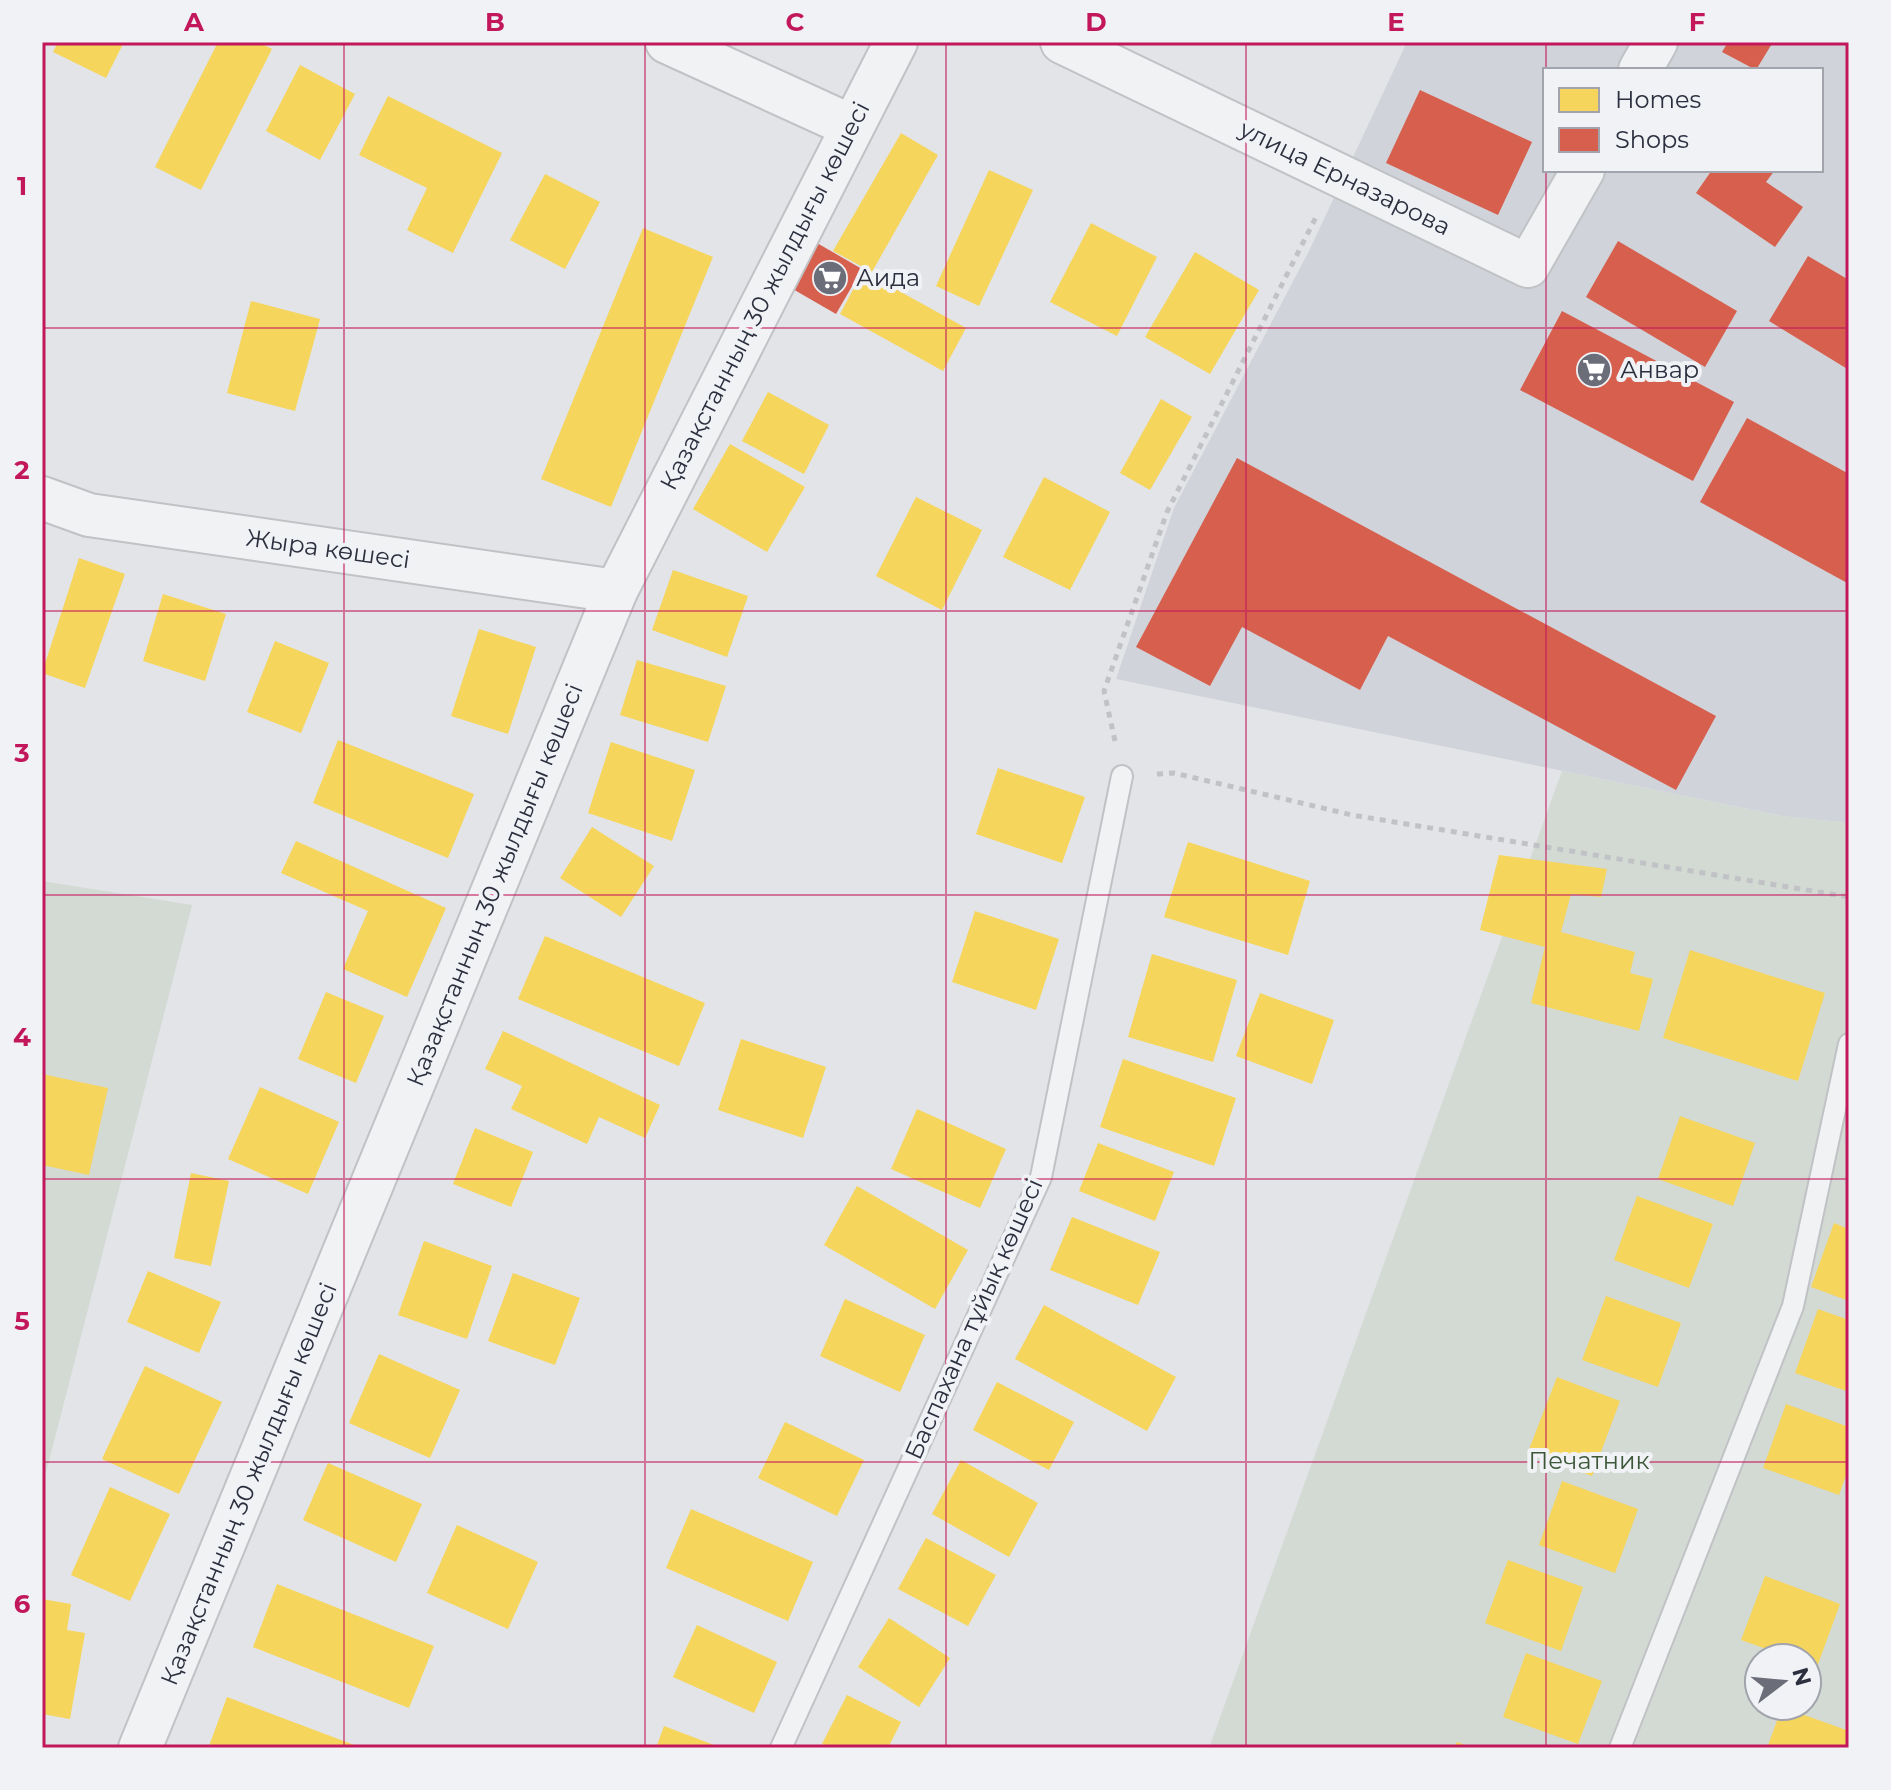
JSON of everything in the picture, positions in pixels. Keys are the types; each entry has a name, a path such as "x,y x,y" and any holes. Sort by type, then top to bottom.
{"street":[{"path":"667,42 851,126"},
{"name":"Қазақстанның 30 жылдығы көшесі","path":"140,1748 616,591 896,42"},
{"name":"улица Ерназарова","path":"1062,42 1528,266 1582,172"},
{"path":"1641,68 1656,42"},
{"name":"Жыра көшесі","path":"42,498 89,515 616,591"}],"lane":[{"name":"Баспахана тұйық көшесі","path":"781,1748 1041,1177 1122,776"},
{"path":"1620,1748 1793,1306 1849,1044"}],"path":[{"path":"1337,175 1167,512 1104,691 1122,776 1174,773 1352,815 1849,897"}],"shaded area":[{"path":"1407,42 1849,42 1849,823 1782,816 1116,679 1174,508 1309,251"}],"green space":[{"name":"Печатник","path":"1562,771 1782,816 1849,823 1849,1748 1209,1748"},
{"path":"42,881 192,905 42,1488"}],"building: Homes":[{"path":"58,42 124,42 106,78 53,52"},
{"path":"218,42 258,42 272,49 201,190 155,167"},
{"path":"300,65 355,94 320,160 266,131"},
{"path":"388,96 502,153 453,253 407,230 427,188 359,155"},
{"path":"901,133 938,155 872,272 833,251"},
{"path":"989,170 1033,190 979,306 936,286"},
{"path":"545,174 600,202 565,269 510,240"},
{"path":"1091,223 1157,257 1117,336 1050,302"},
{"path":"643,228 713,257 611,507 541,479"},
{"path":"1195,252 1259,290 1210,374 1145,337"},
{"path":"863,271 966,328 943,371 840,314"},
{"path":"251,301 320,319 295,411 227,393"},
{"path":"768,392 829,425 804,474 742,441"},
{"path":"1161,399 1192,417 1150,490 1120,473"},
{"path":"730,444 805,487 767,552 693,509"},
{"path":"1044,477 1110,512 1070,590 1003,557"},
{"path":"916,497 982,530 942,610 876,576"},
{"path":"79,558 125,574 85,688 42,673"},
{"path":"673,570 748,596 727,657 652,630"},
{"path":"163,594 226,614 205,681 143,661"},
{"path":"479,629 536,647 508,734 451,716"},
{"path":"275,641 329,663 301,733 247,712"},
{"path":"637,660 726,686 708,742 620,715"},
{"path":"338,740 474,794 448,858 313,803"},
{"path":"611,742 695,770 672,841 588,813"},
{"path":"998,768 1085,797 1062,863 976,834"},
{"path":"592,827 654,866 621,917 560,878"},
{"path":"296,841 446,908 407,997 343,969 368,911 281,873"},
{"path":"1188,842 1310,881 1288,955 1164,917"},
{"path":"1499,855 1607,869 1601,897 1571,894 1561,932 1635,952 1630,973 1653,979 1639,1031 1531,1003 1545,947 1480,930"},
{"path":"975,911 1059,939 1036,1010 952,982"},
{"path":"545,936 705,1003 679,1066 518,999"},
{"path":"1690,950 1825,993 1798,1081 1663,1038"},
{"path":"1152,954 1237,980 1213,1062 1128,1037"},
{"path":"326,992 384,1016 356,1083 298,1059"},
{"path":"1260,993 1334,1020 1312,1084 1236,1056"},
{"path":"503,1031 660,1105 645,1138 599,1117 587,1144 511,1109 522,1086 485,1069"},
{"path":"741,1039 826,1067 803,1138 718,1110"},
{"path":"1123,1059 1236,1098 1214,1166 1100,1127"},
{"path":"42,1074 108,1088 89,1175 42,1165"},
{"path":"260,1087 339,1122 308,1194 228,1159"},
{"path":"917,1109 1006,1149 980,1208 891,1169"},
{"path":"1680,1116 1755,1143 1733,1206 1658,1179"},
{"path":"475,1128 533,1152 511,1207 453,1184"},
{"path":"1098,1143 1174,1172 1155,1221 1079,1191"},
{"path":"191,1173 229,1181 211,1266 174,1258"},
{"path":"857,1186 968,1250 935,1309 824,1245"},
{"path":"1637,1196 1713,1224 1689,1288 1614,1260"},
{"path":"1072,1217 1160,1252 1138,1305 1050,1270"},
{"path":"1834,1223 1849,1229 1849,1301 1811,1287"},
{"path":"424,1241 492,1266 467,1339 398,1315"},
{"path":"148,1271 221,1302 199,1353 127,1322"},
{"path":"513,1273 580,1298 555,1365 488,1341"},
{"path":"1606,1296 1681,1323 1658,1387 1582,1360"},
{"path":"845,1299 925,1335 900,1392 820,1356"},
{"path":"1044,1305 1176,1377 1147,1431 1015,1359"},
{"path":"1818,1309 1849,1320 1849,1392 1795,1373"},
{"path":"379,1354 460,1390 430,1458 349,1423"},
{"path":"145,1366 222,1402 179,1494 102,1459"},
{"path":"1557,1377 1620,1401 1592,1476 1528,1452"},
{"path":"997,1382 1074,1422 1049,1470 973,1430"},
{"path":"1786,1404 1849,1427 1849,1467 1839,1495 1763,1468"},
{"path":"785,1422 864,1460 837,1516 758,1478"},
{"path":"961,1460 1038,1503 1009,1557 932,1514"},
{"path":"328,1463 422,1504 396,1562 303,1520"},
{"path":"1562,1481 1638,1509 1615,1573 1539,1545"},
{"path":"110,1487 170,1514 130,1601 71,1575"},
{"path":"691,1509 813,1562 788,1621 666,1568"},
{"path":"457,1525 538,1562 508,1629 427,1593"},
{"path":"926,1538 996,1575 968,1626 898,1589"},
{"path":"1508,1560 1583,1587 1561,1651 1485,1623"},
{"path":"1765,1576 1840,1604 1823,1651 1823,1642 1741,1640"},
{"path":"277,1584 434,1646 409,1708 253,1647"},
{"path":"42,1599 71,1604 67,1630 85,1633 70,1719 42,1714"},
{"path":"889,1618 950,1658 919,1707 858,1667"},
{"path":"697,1625 777,1662 754,1713 673,1677"},
{"path":"1526,1653 1602,1681 1578,1744 1503,1717"},
{"path":"847,1695 901,1722 888,1748 831,1748 822,1744"},
{"path":"227,1697 357,1746 209,1746"},
{"path":"1777,1722 1823,1722 1849,1731 1849,1748 1767,1748"},
{"path":"664,1726 722,1748 656,1748"},
{"path":"1457,1742 1473,1748 1454,1748"}],"building: Shops":[{"path":"1728,42 1773,42 1757,68 1722,52"},
{"path":"1420,90 1532,142 1498,215 1386,163"},
{"path":"1711,172 1774,172 1766,182 1803,207 1775,247 1696,193"},
{"path":"1618,241 1737,311 1705,367 1586,297"},
{"path":"817,243 862,269 836,314 791,288"},
{"path":"1808,256 1849,280 1849,370 1769,321"},
{"path":"1562,311 1734,402 1693,481 1520,390"},
{"path":"1747,418 1849,474 1849,584 1700,502"},
{"path":"1237,458 1716,716 1676,790 1388,636 1360,690 1242,627 1210,686 1136,647"}],"place":[{"name":"Аида","path":"830,278"},
{"name":"Анвар","path":"1594,370"}]}
